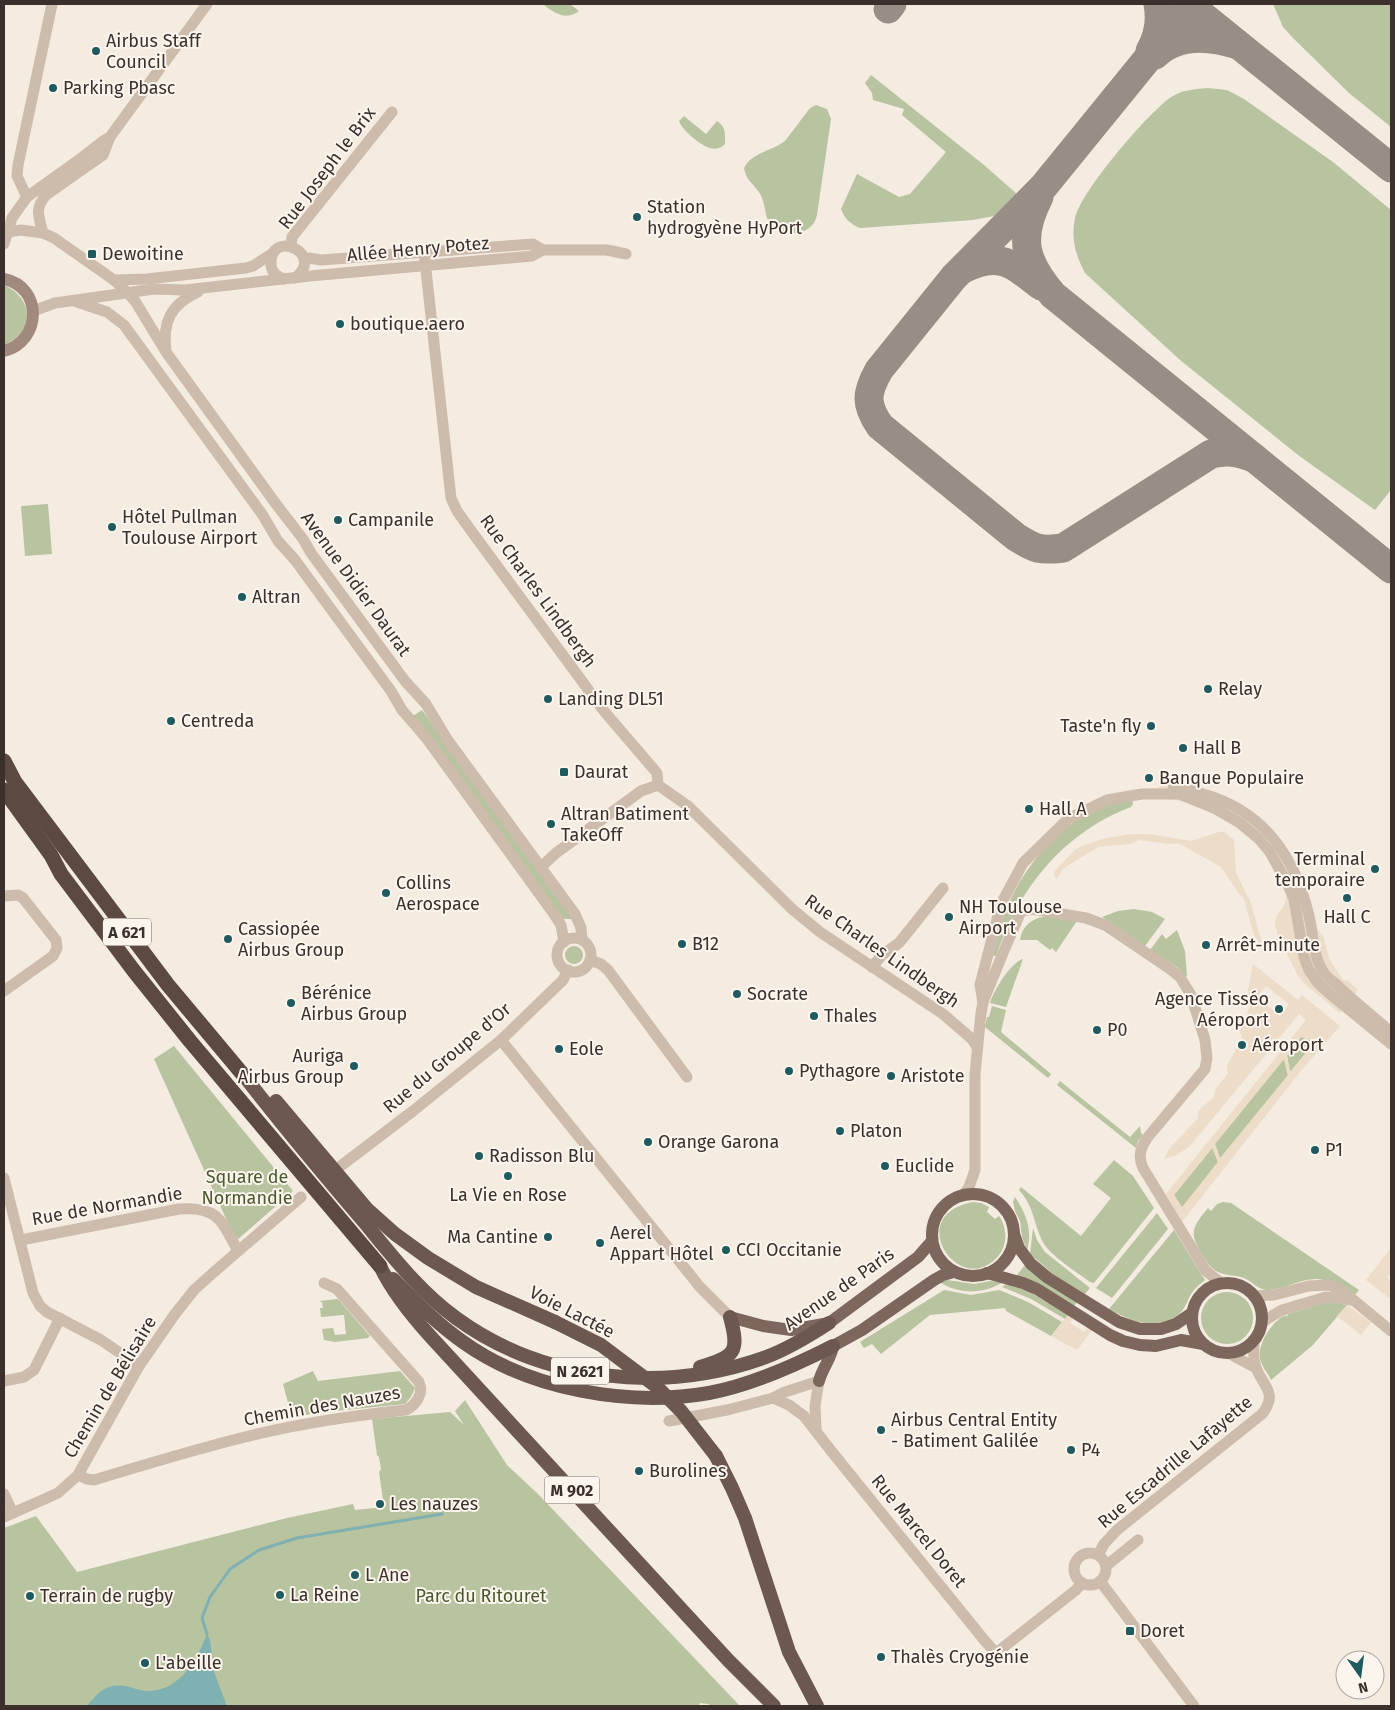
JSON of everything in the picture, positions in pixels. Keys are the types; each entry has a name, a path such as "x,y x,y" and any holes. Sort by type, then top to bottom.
{"highway":[{"name":"A 621","path":"4,761 15,782 168,985 245,1077"},
{"name":"A 621","path":"4,790 51,855 61,874 134,971 190,1041 380,1266"},
{"path":"4,807 48,868 61,874"},
{"name":"Avenue de Paris","path":"245,1077 297,1144 404,1269 432,1298 455,1317 490,1339 530,1357 571,1369 620,1377 676,1378 744,1364 767,1357 788,1348 829,1323"},
{"name":"Voie Lactée","path":"245,1077 264,1088 367,1210 395,1234 452,1274 476,1287 601,1345 657,1387 681,1411 716,1456 732,1488 745,1518 789,1652 817,1706"},
{"name":"N 2621","path":"380,1266 434,1318 464,1343 498,1363 531,1377 595,1394 635,1398 677,1397 710,1393 777,1372 833,1346"},
{"name":"M 902","path":"380,1266 389,1285 406,1310 728,1660 774,1706"},
{"path":"657,1378 714,1363 732,1352 736,1338 730,1317"}],"main road":[{"path":"4,279 17,284 25,292 33,311 33,322 24,340 4,351"},
{"path":"1014,1234 1010,1254 1000,1265 987,1273 971,1276 954,1272 937,1256 932,1241 932,1226 939,1211 950,1200 963,1195 975,1194 995,1200 1009,1214 1020,1248 1031,1264 1048,1278 1119,1322 1140,1329 1161,1329 1176,1324 1192,1313"},
{"name":"Avenue de Paris","path":"829,1323 918,1256 932,1241"},
{"name":"N 2621","path":"833,1346 862,1330 934,1280 954,1272"},
{"path":"987,1273 1037,1289 1110,1335 1123,1341 1148,1345 1166,1344 1181,1340 1204,1344"},
{"path":"1231,1283 1240,1285 1254,1296 1259,1304 1262,1322 1254,1340 1242,1349 1228,1353 1211,1349 1204,1344 1194,1330 1192,1313 1195,1304 1205,1290 1221,1284 1231,1283"},
{"path":"730,1317 763,1326 791,1330 829,1323"},
{"path":"818,1381 833,1346"}],"street":[{"path":"27,197 18,176 24,134 52,4"},
{"path":"42,233 37,214 39,203 46,195 103,155 110,138 207,4"},
{"name":"Rue Joseph le Brix","path":"291,246 292,237 392,112"},
{"path":"6,238 12,218 27,197 102,141 110,138"},
{"path":"6,238 21,230 42,233 70,248 114,280 127,292"},
{"name":"Allée Henry Potez","path":"304,260 309,258 321,260 532,244 543,250 607,250 626,254"},
{"path":"114,280 148,279 246,268 273,254 278,249 291,246 299,251 304,260 303,270 290,278 273,272 271,260 273,254"},
{"name":"Allée Henry Potez","path":"127,292 154,289 185,290 290,278 532,256 543,250"},
{"name":"Rue Charles Lindbergh","path":"424,252 451,498 457,511 604,711 657,773 658,785 688,806 792,910 820,932 944,1014 972,1039 976,1047"},
{"name":"Allée Henry Potez","path":"166,352 164,340 166,323 172,310 186,297 206,288"},
{"name":"Avenue Didier Daurat","path":"33,311 55,303 127,292 166,352 405,681 426,704 447,739 575,914 581,928 582,940"},
{"name":"Avenue Didier Daurat","path":"74,301 107,312 124,325 262,514 278,541 318,590 391,691 402,710 427,739 554,914 561,925 564,942"},
{"path":"541,866 556,853 641,792 658,785"},
{"path":"983,1002 980,986 1001,904 1023,863 1068,819 1107,800 1141,787 1182,787 1215,797 1246,812 1278,842 1299,881 1309,917 1315,955 1325,974 1351,999 1391,1032"},
{"path":"1107,800 1142,794 1179,794 1216,809 1240,823 1253,834 1270,852 1288,884 1298,916 1304,957 1309,970 1318,983 1391,1044"},
{"path":"872,967 882,955 899,943 944,888"},
{"path":"4,896 18,894 23,898 56,940 57,948 53,956 4,991"},
{"path":"963,1195 975,1170 976,1047 983,1002 1002,953 1022,912 1027,910 1095,920 1180,977 1191,995 1205,1040 1207,1058 1205,1069 1147,1138 1140,1151 1140,1162 1206,1271 1221,1284"},
{"path":"573,938 582,940 591,951 590,960 582,970 575,972 568,970 560,964 558,955 561,945 573,938"},
{"path":"590,960 601,964 608,970 687,1076"},
{"name":"Rue du Groupe d'Or","path":"342,1165 501,1040 563,980 568,970"},
{"path":"501,1040 700,1287 730,1317"},
{"path":"4,1178 36,1300 46,1312 101,1340 139,1366"},
{"name":"Chemin de Bélisaire","path":"8,1515 58,1493 78,1475 139,1366 194,1290 301,1197"},
{"name":"Rue de Normandie","path":"20,1240 179,1209 194,1208 210,1211 220,1218 238,1251"},
{"name":"Chemin des Nauzes","path":"78,1475 94,1480 234,1439 346,1416 406,1410 413,1406 421,1393 419,1382 337,1289 324,1283"},
{"path":"1254,1296 1274,1295 1324,1284 1340,1289 1391,1331"},
{"path":"1262,1322 1282,1310 1326,1298 1352,1300"},
{"path":"4,1381 24,1377 34,1370 60,1318"},
{"name":"Rue Escadrille Lafayette","path":"1098,1555 1110,1537 1124,1524 1262,1414 1267,1407 1270,1396 1268,1387 1256,1368 1254,1340"},
{"path":"1228,1353 1256,1368"},
{"path":"669,1421 728,1410 773,1398 818,1381 815,1406 816,1429"},
{"name":"Rue Marcel Doret","path":"773,1398 797,1410 816,1429 832,1452 857,1480 996,1653 1076,1590 1082,1583"},
{"path":"4,1494 8,1515"},
{"path":"1106,1566 1098,1555 1085,1554 1076,1561 1075,1573 1082,1583 1092,1585 1100,1581 1104,1576 1106,1566 1138,1540"},
{"path":"1100,1581 1194,1706"}],"green space":[{"path":"543,4 570,4 579,11 565,16 556,13"},
{"path":"1273,4 1391,4 1391,127 1349,93 1292,37 1283,27"},
{"path":"871,75 984,165 1017,194 994,216 973,220 860,228 851,223 841,209 857,174 899,197 910,194 946,152 902,115 904,109 873,100 872,93 865,83"},
{"path":"1208,88 1227,90 1244,99 1333,162 1391,210 1391,490 1375,510 1298,455 1180,360 1085,273 1079,259 1074,240 1075,218 1089,190 1116,154 1147,119 1171,97 1184,91"},
{"path":"816,105 827,109 831,119 817,217 815,222 804,231 787,233 771,225 762,198 748,178 744,168 752,159 785,141 810,108"},
{"path":"684,116 706,134 717,121 720,123 725,133 725,144 720,148 714,149 706,147 697,141 687,133 679,121"},
{"path":"4,285 21,298 27,315 26,324 21,332 4,345"},
{"path":"48,504 52,554 25,556 21,506"},
{"path":"422,710 574,919 561,919 413,716"},
{"path":"1132,799 1133,804 1131,807 1085,831 1065,847 1047,866 1017,908 1005,931 996,956 990,955 1008,905 1032,863 1072,823 1095,809"},
{"path":"1134,909 1152,912 1165,919 1145,946 1102,917 1118,911"},
{"path":"1048,916 1077,921 1056,952 1052,948 1050,950 1037,940 1020,940 1026,926 1033,920"},
{"path":"1177,930 1185,951 1187,977 1177,967 1150,950 1162,934 1166,939"},
{"path":"570,946 578,946 583,951 581,962 570,964 565,959 565,951"},
{"path":"1023,959 1006,1007 990,1003 1003,978 1013,965"},
{"path":"992,1006 1006,1010 1001,1032 1051,1074 1048,1078 985,1027"},
{"path":"1301,1037 1315,1042 1290,1072 1287,1055"},
{"name":"Square de Normandie","path":"174,1046 293,1191 236,1241 154,1059"},
{"path":"1284,1059 1288,1076 1220,1159 1215,1144"},
{"path":"1060,1081 1130,1137 1140,1126 1143,1135 1138,1141 1136,1148 1057,1085"},
{"path":"1213,1147 1218,1162 1182,1208 1174,1195"},
{"path":"1114,1160 1133,1176 1154,1208 1094,1283 1064,1264 1046,1247 1031,1209 1019,1190 1021,1187 1081,1236 1111,1198 1093,1184"},
{"path":"1015,1197 1022,1209 1029,1229 1027,1250 1022,1237 1020,1221 1015,1211 1013,1202"},
{"path":"973,1202 989,1207 987,1212 995,1219 999,1216 1005,1229 1005,1243 1001,1252 986,1266 971,1269 957,1263 946,1252 940,1238 941,1223 951,1210"},
{"path":"1223,1202 1231,1203 1359,1290 1355,1295 1324,1280 1309,1279 1281,1288 1264,1290 1244,1278 1216,1271 1198,1248 1195,1242 1194,1231 1198,1221 1208,1208 1211,1211 1217,1204"},
{"path":"1157,1213 1168,1229 1112,1298 1096,1288"},
{"path":"1033,1228 1037,1240 1045,1252 1090,1288 1085,1294 1054,1275 1030,1254"},
{"path":"1174,1230 1205,1280 1190,1296 1182,1311 1174,1318 1165,1322 1146,1324 1127,1318 1109,1309"},
{"path":"1025,1265 1077,1302 1074,1306 1017,1275"},
{"path":"947,1280 975,1284 990,1281 1003,1282 980,1291 963,1291 940,1282"},
{"path":"1008,1283 1030,1292 1068,1315 1065,1319 1031,1299 1002,1287"},
{"path":"944,1290 971,1295 999,1290 1028,1302 1062,1322 1051,1336 1006,1311 1005,1308 930,1315 881,1354 872,1344 864,1348 860,1342"},
{"path":"1227,1292 1237,1294 1245,1300 1251,1308 1253,1318 1251,1328 1245,1336 1237,1342 1227,1344 1217,1342 1209,1336 1203,1328 1201,1318 1203,1308 1209,1300 1217,1294"},
{"path":"338,1299 370,1336 368,1338 335,1342 324,1340 322,1329 333,1328 335,1335 346,1334 344,1315 321,1317 320,1308 323,1308 322,1302 319,1301"},
{"path":"1327,1302 1347,1305 1313,1345 1271,1380 1262,1364 1260,1352 1263,1340 1271,1327 1281,1318 1286,1315 1287,1317 1288,1314"},
{"path":"313,1371 318,1381 400,1371 415,1388 405,1404 335,1411 334,1409 292,1418 283,1384"},
{"name":"Parc du Ritouret","path":"465,1400 507,1465 538,1494 740,1706 711,1706 700,1703 699,1706 4,1706 4,1528 36,1516 77,1572 287,1518 353,1504 355,1510 384,1507 379,1472 381,1469 372,1419 450,1412 464,1425 455,1411"}],"shaded area":[{"path":"1166,785 1167,787 1172,787 1246,816 1285,862 1307,918 1323,936 1330,960 1342,979 1347,980 1358,990 1340,1013 1298,976 1278,935 1275,925 1276,917 1285,904 1287,892 1283,879 1256,840 1223,816 1182,801 1158,797 1132,798 1130,790 1158,788"},
{"path":"1224,832 1234,840 1236,873 1251,903 1264,951 1254,935 1244,899 1221,867 1178,843 1170,844 1139,840 1130,844 1098,847 1064,868 1057,878 1054,876 1054,872 1075,850 1102,839 1130,834 1150,834 1191,841"},
{"path":"1253,964 1298,1000 1302,995 1340,1026 1300,1072 1182,1222 1166,1194 1306,1020 1299,1014 1190,1146 1177,1155 1164,1159 1169,1149 1198,1118 1198,1111 1214,1097 1215,1090 1228,1073 1227,1066 1242,1038 1240,1032 1251,1003 1247,996","holes":["1266,986 1289,1004 1280,1016 1257,997","1301,1037 1315,1042 1290,1072 1287,1056","1284,1059 1288,1075 1220,1158 1215,1144","1212,1148 1218,1162 1182,1207 1174,1195"]},
{"path":"1391,1248 1391,1272 1387,1278 1391,1281 1391,1296 1389,1298 1366,1280"},
{"path":"1347,1305 1371,1322 1361,1335 1337,1316"},
{"path":"1068,1315 1073,1318 1070,1323 1084,1332 1088,1328 1092,1330 1077,1350 1051,1336"}],"water":[{"path":"207,1634 210,1640 214,1672 227,1706 87,1706 96,1696 110,1687 122,1686 149,1691 170,1685 179,1679 193,1663"}],"waterway":[{"path":"207,1634 202,1618 210,1597 230,1569 259,1550 297,1538 442,1514"}],"taxiway":[{"path":"888,9 892,4"},
{"path":"1150,51 1158,28 1158,4"},
{"path":"1188,4 1391,168"},
{"path":"1192,4 1044,186 954,277 879,370 872,385 869,398 872,411 880,426 1016,537 1033,547 1043,549 1063,548 1211,454 1232,452 1254,458"},
{"path":"1155,55 1174,43 1195,38 1205,38 1238,45"},
{"path":"1039,197 1028,225 1027,249 1036,271 1053,295 1391,569"},
{"path":"963,269 975,264 996,260 1005,262 1022,271 1041,286"}],"place":[{"name":"Airbus Staff Council","path":"96,51"},
{"name":"Parking Pbasc","path":"53,88"},
{"name":"Station hydrogyène HyPort","path":"637,217"},
{"name":"Dewoitine","path":"92,254"},
{"name":"boutique.aero","path":"340,324"},
{"name":"Campanile","path":"338,520"},
{"name":"Hôtel Pullman Toulouse Airport","path":"112,527"},
{"name":"Altran","path":"242,597"},
{"name":"Relay","path":"1208,689"},
{"name":"Landing DL51","path":"548,699"},
{"name":"Centreda","path":"171,721"},
{"name":"Taste'n fly","path":"1151,726"},
{"name":"Hall B","path":"1183,748"},
{"name":"Daurat","path":"564,772"},
{"name":"Banque Populaire","path":"1149,778"},
{"name":"Hall A","path":"1029,809"},
{"name":"Altran Batiment TakeOff","path":"551,824"},
{"name":"Terminal temporaire","path":"1375,869"},
{"name":"Collins Aerospace","path":"386,893"},
{"name":"Hall C","path":"1347,898"},
{"name":"NH Toulouse Airport","path":"949,917"},
{"name":"Cassiopée Airbus Group","path":"228,939"},
{"name":"B12","path":"682,944"},
{"name":"Arrêt-minute","path":"1206,945"},
{"name":"Socrate","path":"737,994"},
{"name":"Bérénice Airbus Group","path":"291,1003"},
{"name":"Agence Tisséo Aéroport","path":"1279,1009"},
{"name":"Thales","path":"814,1016"},
{"name":"P0","path":"1097,1030"},
{"name":"Aéroport","path":"1242,1045"},
{"name":"Eole","path":"559,1049"},
{"name":"Auriga Airbus Group","path":"354,1066"},
{"name":"Pythagore","path":"789,1071"},
{"name":"Aristote","path":"891,1076"},
{"name":"Platon","path":"840,1131"},
{"name":"Orange Garona","path":"648,1142"},
{"name":"P1","path":"1315,1150"},
{"name":"Radisson Blu","path":"479,1156"},
{"name":"Euclide","path":"885,1166"},
{"name":"La Vie en Rose","path":"508,1176"},
{"name":"Ma Cantine","path":"548,1237"},
{"name":"Aerel Appart Hôtel","path":"600,1243"},
{"name":"CCI Occitanie","path":"726,1250"},
{"name":"Airbus Central Entity - Batiment Galilée","path":"881,1430"},
{"name":"P4","path":"1071,1450"},
{"name":"Burolines","path":"639,1471"},
{"name":"Les nauzes","path":"380,1504"},
{"name":"L Ane","path":"355,1575"},
{"name":"La Reine","path":"280,1595"},
{"name":"Terrain de rugby","path":"30,1596"},
{"name":"Doret","path":"1130,1631"},
{"name":"Thalès Cryogénie","path":"881,1657"},
{"name":"L'abeille","path":"145,1663"}]}
